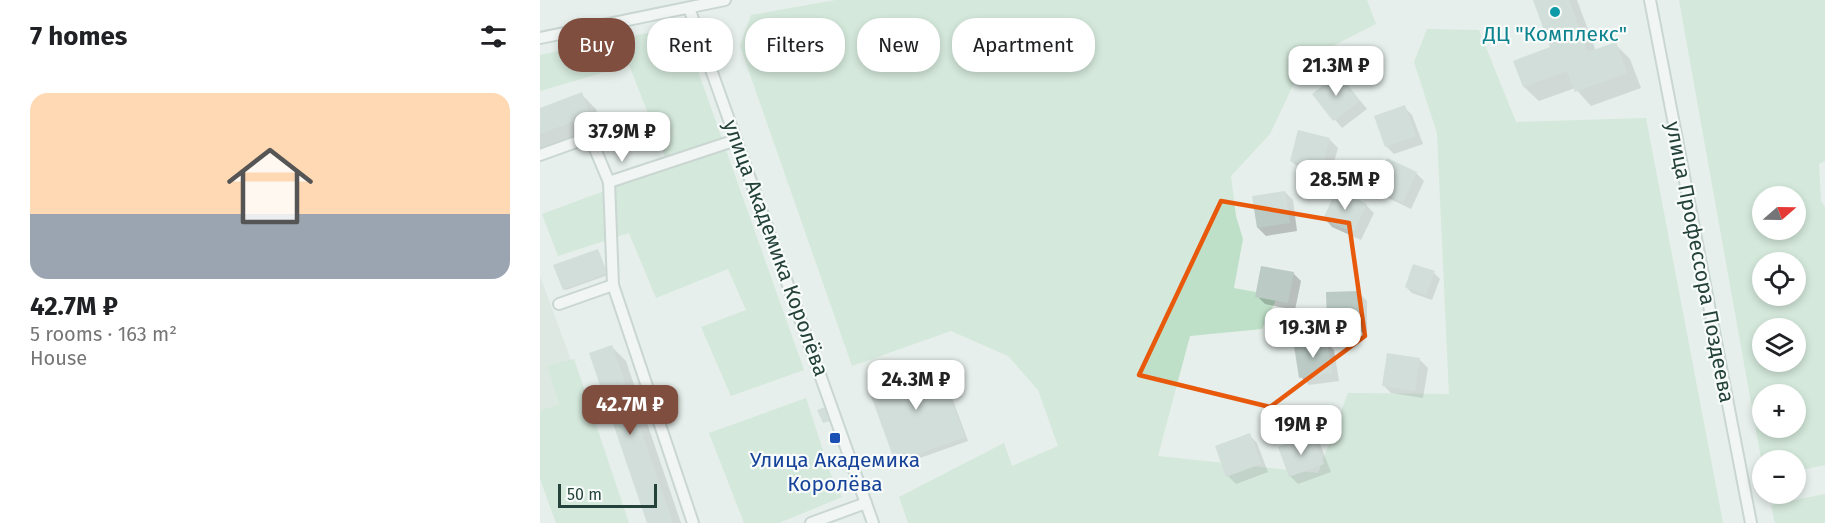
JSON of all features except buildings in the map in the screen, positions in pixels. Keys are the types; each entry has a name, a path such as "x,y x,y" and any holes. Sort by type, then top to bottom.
{"street":[{"path":"540,38 725,0"},
{"name":"улица Профессора Поздеева","path":"1650,0 1751,523"},
{"name":"улица Академика Королёва","path":"689,8 873,523"},
{"path":"540,155 590,137 609,182 613,285 693,523"},
{"path":"609,182 736,140"},
{"path":"559,304 613,285"},
{"path":"811,523 866,503"}],"highlighted area":[{"path":"1221,201 1349,223 1365,336 1270,407 1139,375"}],"shaded area":[{"path":"540,276 586,401 540,418"}],"green space":[{"path":"836,0 1367,0 1376,24 1305,60 1270,134 1231,176 1236,216 1243,239 1234,288 1278,296 1262,329 1190,336 1158,456 1318,473 1348,393 1449,394 1437,133 1414,62 1427,29 1479,30 1516,122 1646,118 1723,523 908,523 899,497 1004,443 1012,466 1058,446 1038,390 1008,356 951,331 852,366 749,72 845,72 845,18 750,18 751,15"},
{"path":"1679,0 1825,0 1825,161 1819,164 1821,201 1825,207 1825,465 1806,469 1806,450 1759,450 1757,438 1806,438 1806,384 1752,384 1752,408"},
{"path":"745,32 745,60 740,46"},
{"path":"647,33 647,72 698,72 804,370 731,396 701,327 746,310 728,269 656,298 629,233 558,256 542,214 669,167 632,72 635,72 635,36"},
{"path":"558,51 558,72 605,72 540,91 540,55"},
{"path":"574,359 629,523 556,523 540,479 540,411 559,404 547,366"},
{"path":"806,398 831,475 842,497 779,523 744,523 709,433"},
{"path":"1825,494 1825,523 1775,523 1771,505 1806,504 1806,498"}],"place":[{"name":"ДЦ \"Комплекс\"","path":"1555,12"},
{"name":"Улица Академика Королёва","path":"835,438"}]}
